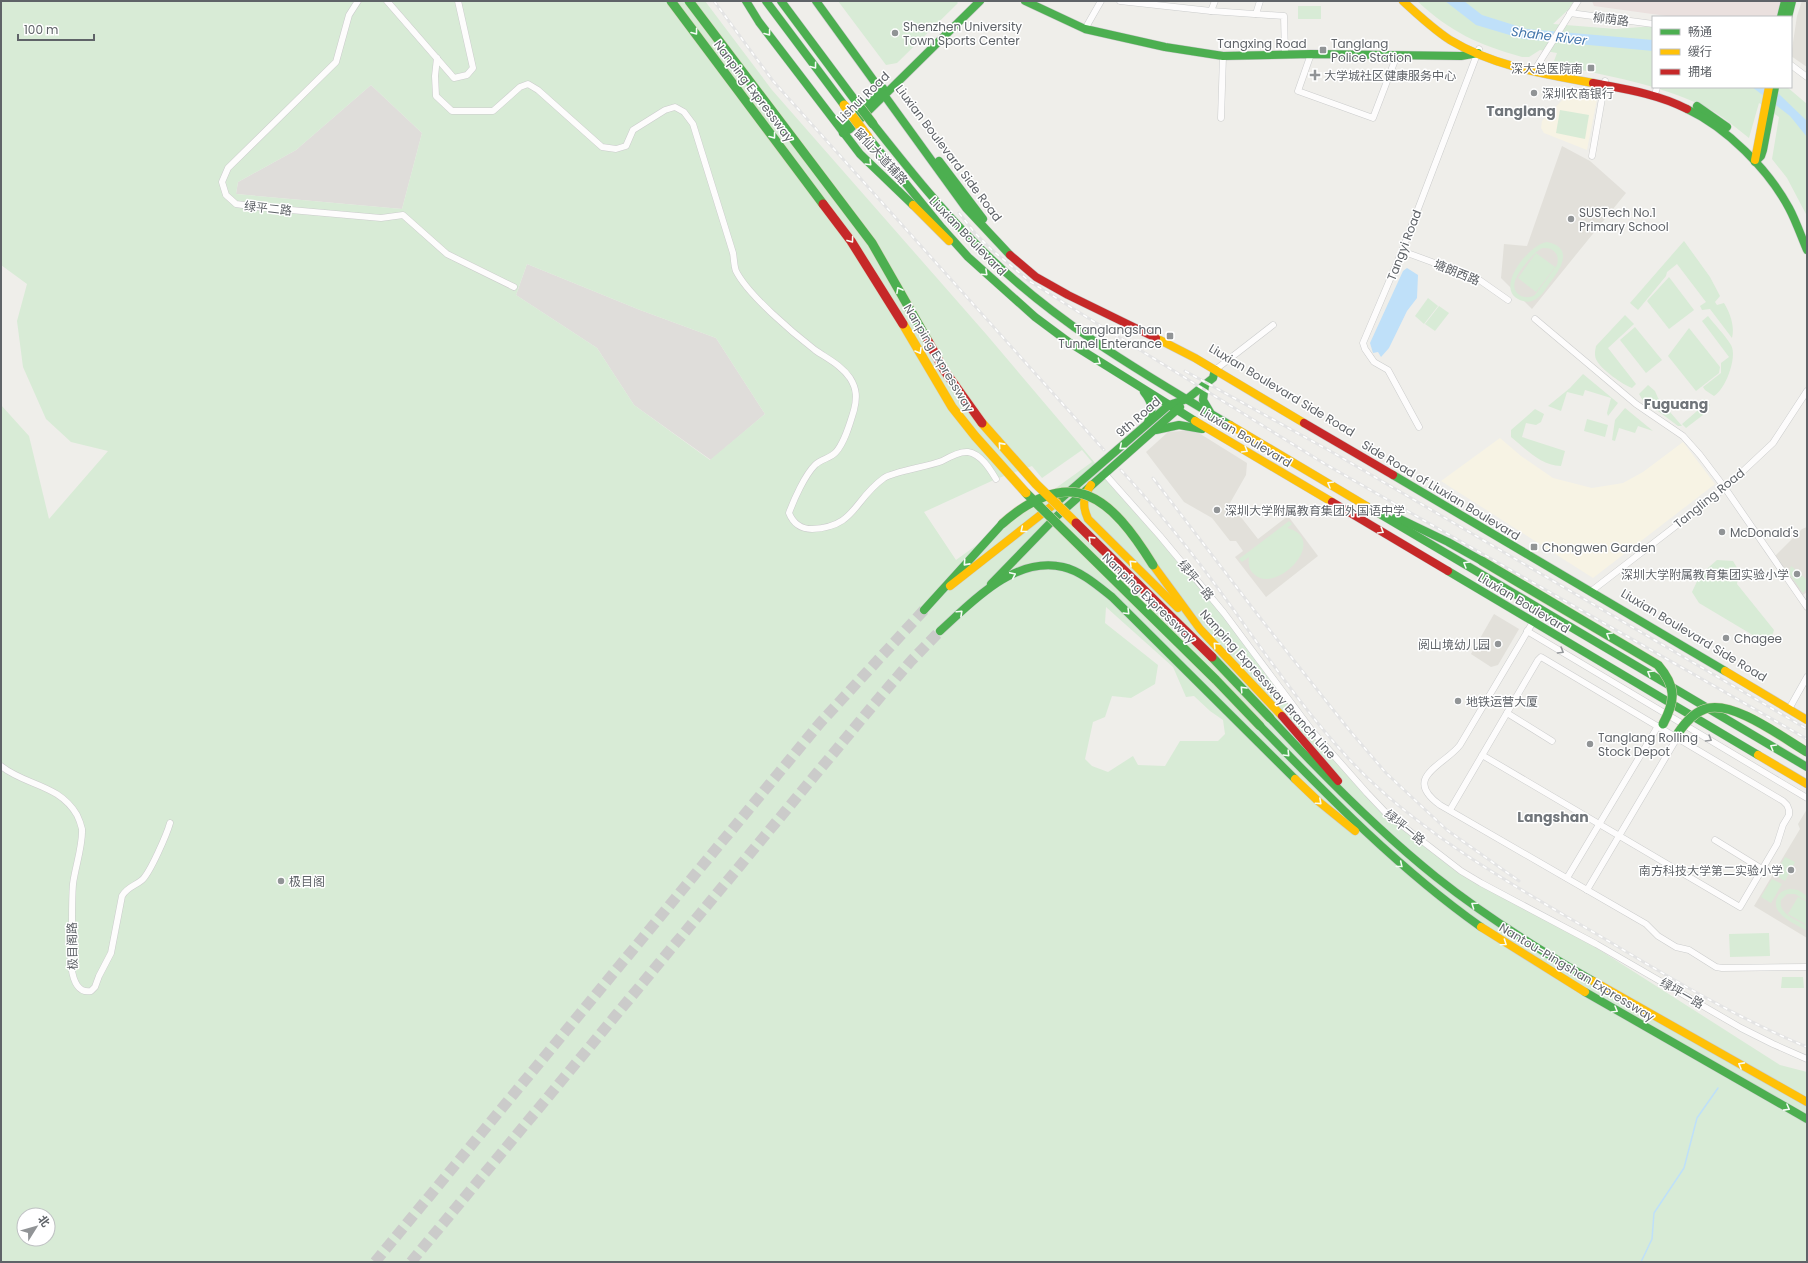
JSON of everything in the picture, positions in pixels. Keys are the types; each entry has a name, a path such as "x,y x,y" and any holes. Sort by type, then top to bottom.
{"main road":[{"name":"Nanping Expressway","path":"671,1 851,240 889,299 952,407 975,436 1030,498 1216,680 1260,726"},
{"name":"Nanping Expressway","path":"689,1 868,237 944,370 981,422 1036,484 1226,671 1270,718"},
{"name":"留仙大道辅路","path":"746,1 759,22 843,133 864,158 926,220 968,257"},
{"name":"Liuxian Boulevard","path":"766,1 868,137 923,206 968,257 1035,317 1070,344 1173,408 1807,784"},
{"name":"Liuxian Boulevard","path":"781,1 873,124 932,197 958,226 1022,287 1086,336 1212,415 1807,767"},
{"name":"Liuxian Boulevard Side Road","path":"816,1 885,90 897,103 978,214 996,234 1029,265 1071,292 1197,354 1218,369 1594,589 1790,707 1807,715"},
{"name":"Liuxian Boulevard Side Road","path":"822,1 885,90"},
{"name":"Lishui Road","path":"885,90 972,1"},
{"name":"Lishui Road","path":"843,133 846,124 885,90 980,1"},
{"name":"Tangxing Road","path":"1024,1 1075,23 1085,29 1165,47 1223,56 1311,54 1457,56 1480,51"},
{"path":"1403,1 1438,32 1461,46 1535,69 1654,96 1689,108 1722,129 1757,159 1788,207 1807,250"},
{"path":"1410,1 1447,33 1480,51"},
{"path":"1781,16 1785,1"},
{"path":"1788,16 1792,1"},
{"path":"1457,56 1461,46"},
{"path":"1605,84 1656,89 1679,98 1708,113 1734,133 1788,197 1807,236"},
{"path":"1757,159 1763,150 1769,88"},
{"path":"1766,117 1775,88"},
{"name":"Side Road of Liuxian Boulevard","path":"885,90 966,208 994,240 1026,269 1068,295 1218,369 1790,707 1807,720"},
{"name":"9th Road","path":"942,592 1051,508 1173,408 1205,385 1213,378 1218,369"},
{"path":"1205,385 1202,392 1204,404 1212,415"},
{"path":"1138,387 1148,397 1153,410 1144,433"},
{"path":"1144,433 1174,425 1196,427 1221,436"},
{"name":"9th Road","path":"980,595 1057,516 1104,473 1144,433"},
{"path":"1091,485 1083,499 1084,512 1088,519 1200,629"},
{"name":"Nanping Expressway Branch Line","path":"942,592 962,566 1020,507 1040,496 1059,492 1083,494 1101,502 1116,514 1129,529 1153,565 1200,629 1290,725 1382,831"},
{"path":"1349,495 1438,536 1658,665 1668,677 1673,690 1672,708 1661,726"},
{"path":"940,632 980,595 1012,575 1028,569 1045,566 1061,567 1079,573 1095,583 1112,597 1318,801 1356,832 1386,853"},
{"path":"924,610 942,592"},
{"path":"1677,736 1689,718 1700,710 1714,706 1721,706 1736,711 1807,752"},
{"name":"Nantou-Pingshan Expressway","path":"1270,718 1339,792 1436,877 1549,956 1807,1102"},
{"name":"Nantou-Pingshan Expressway","path":"1260,726 1340,809 1386,853 1439,897 1507,946 1557,977 1767,1097 1807,1118"}],"street":[{"name":"绿平二路","path":"358,1 349,15 336,62 228,168 222,182 226,195 236,204 257,207 381,218 403,215 447,254 514,287"},
{"path":"387,1 454,78 467,76 473,68 458,1"},
{"path":"1085,29 1101,1"},
{"path":"1120,1 1156,3 1212,11 1284,16 1285,55"},
{"path":"1212,11 1215,1"},
{"path":"1256,14 1260,1"},
{"path":"1535,69 1578,1"},
{"name":"柳荫路","path":"1570,13 1652,24"},
{"name":"Tangyi Road","path":"1419,427 1388,370 1374,362 1365,349 1363,343 1402,251 1480,51"},
{"path":"1311,54 1298,91 1374,118 1397,55"},
{"path":"1221,118 1223,56"},
{"path":"437,58 435,76 436,96 452,111 493,111 520,87 528,84 538,90 602,147 616,149 626,146 633,130 665,110 675,107 684,112 693,124 733,253 735,270 744,283 767,309 814,349 840,366 851,379 857,393 854,410 842,442 835,453 816,464 810,472 789,513 792,520 800,526 808,529 832,526 842,522 856,508 868,492 886,477 935,464 963,453 968,452 976,455 983,461 996,479"},
{"path":"1792,66 1807,76"},
{"path":"1592,156 1605,84"},
{"name":"塘朗西路","path":"1402,251 1478,279 1508,300"},
{"path":"1535,319 1636,404 1683,436 1700,455 1725,488 1807,607"},
{"path":"1218,369 1273,324"},
{"name":"Tangling Road","path":"1594,589 1725,488 1773,443 1807,391"},
{"name":"绿坪一路","path":"1104,473 1160,536 1224,613 1313,732 1367,793 1386,812 1461,871 1474,879 1596,944 1741,1028 1807,1059"},
{"path":"1533,622 1469,731 1456,750 1428,772 1425,786 1428,794 1450,810 1646,924 1658,936 1676,947 1690,950 1719,968 1807,967"},
{"path":"1527,631 1807,798"},
{"path":"1450,810 1482,755 1538,660 1541,658 1661,726 1787,805 1789,815 1782,825 1777,844 1740,907 1482,755"},
{"path":"1790,707 1807,677"},
{"path":"1507,713 1552,741"},
{"path":"1567,878 1661,726"},
{"path":"1587,890 1677,736"},
{"name":"极目阁路","path":"1,766 15,775 52,790 70,807 80,822 81,835 73,885 70,956 73,975 79,988 84,991 91,991 95,988 99,976 111,953 122,896 128,888 143,879 167,834 170,823"},
{"path":"1715,840 1762,869"}],"shaded area":[{"path":"1592,1 1781,1 1777,16 1667,16 1594,6"},
{"path":"1802,1 1807,1 1807,67 1792,57 1797,16"},
{"path":"371,85 422,133 402,209 236,194 238,182 296,150"},
{"path":"1567,88 1598,94 1587,150 1544,133 1541,128 1542,121 1566,96"},
{"name":"SUSTech No.1 Primary School","path":"1562,146 1590,161 1626,193 1532,309 1501,278 1504,244 1527,246"},
{"path":"527,264 640,310 716,338 765,414 711,460 634,405 597,348 516,295"},
{"name":"深圳大学附属教育集团外国语中学","path":"1194,430 1247,463 1246,475 1230,503 1258,539 1288,516 1318,556 1266,597 1235,557 1243,551 1236,541 1230,541 1212,518 1184,502 1146,452 1168,432"},
{"path":"1500,438 1521,456 1553,478 1592,488 1623,483 1643,472 1683,442 1715,484 1593,578 1441,481"},
{"name":"深圳大学附属教育集团实验小学","path":"1807,527 1807,592 1803,595 1775,556 1802,529"},
{"path":"1494,614 1519,629 1498,665 1491,667 1471,654"},
{"name":"南方科技大学第二实验小学","path":"1807,809 1807,938 1754,906 1800,829 1798,824"}],"green space":[{"path":"1,1 705,1 772,90 986,334 1075,439 1222,615 1366,794 1460,873 1595,947 1780,1065 1807,1072 1807,1262 1,1262 1,405 29,436 49,519 108,451 71,442 46,419 23,367 17,321 27,284 1,265","holes":["371,85 422,133 402,209 236,194 238,182 296,150","527,264 640,310 716,338 765,414 710,460 634,405 597,348 516,295","1082,450 1092,462 956,560 924,512 996,479 1032,466 1042,478","1106,607 1173,667 1186,697 1194,696 1210,711 1223,720 1225,734 1218,741 1180,741 1165,766 1138,765 1133,756 1108,772 1092,766 1085,759 1093,722 1105,717 1112,696 1131,698 1155,684 1158,665 1105,623"]},
{"name":"Shenzhen University Town Sports Center","path":"838,1 956,1 958,3 897,63 886,65"},
{"path":"1417,1 1574,1 1568,10 1553,24 1616,29 1652,26 1652,87 1559,65 1554,61 1557,53 1540,50 1529,57 1522,57 1492,47 1466,36 1430,12"},
{"path":"1298,6 1321,6 1321,19 1298,19"},
{"path":"1656,88 1788,88 1807,104 1807,216 1787,178 1772,159 1779,117 1759,103 1749,138 1708,108"},
{"path":"1560,110 1589,115 1585,139 1556,133"},
{"path":"1684,241 1710,277 1720,296 1715,302 1717,305 1724,303 1730,315 1733,333 1732,338 1710,309 1702,310 1700,306 1706,302 1677,264 1667,272 1666,276 1638,310 1630,303"},
{"path":"1547,242 1556,245 1561,249 1563,260 1557,273 1541,295 1532,301 1523,301 1514,296 1510,288 1512,279 1516,268 1523,259 1531,250 1540,244","holes":["1543,248 1553,250 1557,255 1557,265 1535,295 1531,297 1523,297 1515,290 1514,286 1516,277 1536,253"]},
{"path":"1536,253 1555,267 1536,292 1518,278"},
{"path":"1669,277 1694,310 1669,329 1647,301"},
{"path":"1428,298 1438,306 1424,324 1415,316"},
{"path":"1439,306 1449,313 1435,331 1425,324"},
{"path":"1625,315 1634,324 1608,348 1636,384 1632,388 1623,384 1607,372 1599,364 1595,355 1596,346"},
{"path":"1708,316 1729,341 1733,350 1732,365 1729,373 1722,387 1714,396 1703,387 1721,373 1721,363 1729,357 1702,321"},
{"path":"1635,327 1662,360 1646,373 1620,340"},
{"path":"1689,328 1720,367 1719,373 1696,391 1668,356"},
{"path":"1583,374 1618,403 1608,416 1607,413 1611,398 1585,390 1583,396 1567,392 1561,411 1548,406 1570,388"},
{"path":"1648,385 1655,391 1658,398 1682,426 1678,426 1642,399 1639,394"},
{"path":"1705,399 1710,405 1703,415 1686,428 1682,424 1704,405 1702,401"},
{"path":"1625,408 1653,431 1638,426 1635,433 1619,428 1615,441 1612,440 1615,420"},
{"path":"1535,409 1544,414 1541,422 1536,425 1526,423 1522,437 1565,451 1561,466 1546,463 1540,460 1511,437 1511,430"},
{"path":"1587,419 1608,425 1605,437 1584,431"},
{"path":"1289,521 1292,524 1287,528 1299,534 1303,543 1301,553 1295,563 1285,572 1274,578 1263,579 1251,571 1249,567 1249,557 1242,562 1239,559"},
{"path":"1717,560 1733,561 1739,571 1737,584 1774,630 1770,638 1761,640 1699,603 1692,592 1700,575"},
{"path":"1791,566 1807,580 1807,588 1803,593 1789,573"},
{"path":"1785,857 1795,862 1785,881 1775,875"},
{"path":"1772,879 1782,884 1771,903 1761,897"},
{"path":"1787,889 1798,890 1807,896 1807,901 1795,894 1787,894 1781,900 1782,909 1789,916 1807,926 1807,931 1790,922 1780,913 1777,908 1776,902 1779,894"},
{"path":"1798,897 1807,902 1807,925 1788,914"},
{"path":"1769,933 1770,956 1730,957 1729,934"},
{"path":"1782,977 1803,977 1804,988 1781,988"}],"water":[{"name":"Shahe River","path":"1445,1 1464,1 1482,15 1527,29 1652,40 1652,51 1523,39 1476,25"},
{"path":"1753,88 1770,88 1780,95 1807,121 1807,137 1790,116"},
{"path":"1407,268 1418,275 1417,298 1407,311 1389,348 1381,357 1378,352 1373,353 1370,343 1403,271"}],"waterway":[{"path":"1641,1262 1652,1239 1654,1213 1684,1168 1697,1118 1718,1088"}],"tunnel":[{"path":"375,1262 820,723 924,610"},
{"path":"411,1262 880,697 911,661 940,631"}],"railway":[{"path":"714,1 773,81 1104,450"},
{"path":"959,213 975,233 991,249 1029,281 1101,326 1325,464 1807,739"},
{"path":"1185,371 1332,452 1807,729"},
{"path":"1121,470 1158,512 1194,557 1296,696 1330,738 1375,785 1405,811 1470,858 1538,900 1704,997 1781,1036 1807,1047"},
{"path":"1153,478 1261,619 1350,731 1386,773 1447,830 1519,881"}],"traffic: fast":[{"path":"671,1 823,204"},
{"path":"689,1 872,243 928,341"},
{"path":"746,1 759,22 860,154 913,205"},
{"path":"766,1 844,105"},
{"path":"781,1 857,103"},
{"path":"816,1 966,208 1010,255"},
{"path":"843,133 850,129 980,1"},
{"path":"1025,1 1085,29 1165,47 1223,56 1311,54 1461,56 1478,53"},
{"path":"1781,16 1785,1"},
{"path":"1788,16 1792,1"},
{"path":"843,133 846,125 883,88"},
{"path":"1755,162 1761,156 1763,150 1775,88"},
{"path":"857,103 873,124"},
{"path":"1697,106 1727,127"},
{"path":"1687,109 1702,117 1731,138 1770,179 1789,208 1807,250"},
{"path":"873,124 947,213 1001,269 1063,319 1095,342 1162,385 1230,425"},
{"path":"868,137 942,228 968,257 1035,317 1070,343 1195,421"},
{"path":"939,161 983,219"},
{"path":"1187,399 1213,378 1215,370"},
{"path":"1205,385 1203,400 1210,412"},
{"path":"1144,392 1149,399 1151,406 1151,414 1148,422"},
{"path":"1057,502 1169,405 1187,399"},
{"path":"991,584 1057,516 1180,407"},
{"path":"1156,430 1179,425 1202,429"},
{"path":"1393,475 1725,671"},
{"path":"1002,524 1027,505 1049,495 1069,492 1088,496 1105,506 1122,521 1153,565"},
{"path":"1026,493 1216,680 1260,726"},
{"path":"1368,507 1807,767"},
{"path":"1396,517 1448,542 1482,561"},
{"path":"924,610 1002,524"},
{"path":"1482,561 1658,665 1668,680 1672,693 1670,708 1663,724"},
{"path":"940,631 980,595 1011,575 1028,568 1045,565 1070,569 1089,579 1112,597 1295,779"},
{"path":"1448,571 1758,755"},
{"path":"1212,657 1270,718"},
{"path":"1678,733 1686,722 1697,713 1705,709 1716,707 1743,715 1807,752"},
{"path":"1270,718 1309,760 1350,800 1392,840 1436,877 1513,932 1593,981"},
{"path":"1260,726 1339,806 1393,857 1451,905 1481,927"},
{"path":"1585,992 1807,1119"}],"traffic: slow":[{"path":"1403,1 1444,36 1466,49 1501,63 1519,68 1593,83"},
{"path":"1755,160 1769,88"},
{"path":"844,105 868,137"},
{"path":"913,205 949,241"},
{"path":"903,324 952,407 975,436 1026,493"},
{"path":"1156,338 1195,358 1304,423"},
{"path":"1195,421 1332,502"},
{"path":"982,423 1036,484 1076,523"},
{"path":"1230,425 1368,507"},
{"path":"1091,485 1084,502 1088,519 1178,608"},
{"path":"950,586 1057,502"},
{"path":"1153,565 1200,629 1282,716"},
{"path":"1725,671 1807,720"},
{"path":"1758,755 1807,784"},
{"path":"1295,779 1318,801 1355,831"},
{"path":"1481,927 1585,992"},
{"path":"1593,981 1807,1102"}],"traffic: jam":[{"path":"1593,83 1665,99 1687,109"},
{"path":"823,204 851,241 903,324"},
{"path":"1010,255 1036,277 1068,295 1156,338"},
{"path":"928,341 944,370 982,423"},
{"path":"1304,423 1393,475"},
{"path":"1332,502 1448,571"},
{"path":"1076,523 1212,657"},
{"path":"1282,716 1338,781"}],"place":[{"name":"Shenzhen University Town Sports Center","path":"895,33"},
{"name":"Tanglang Police Station","path":"1323,50"},
{"name":"深大总医院南","path":"1591,68"},
{"name":"大学城社区健康服务中心","path":"1315,75"},
{"name":"深圳农商银行","path":"1534,93"},
{"name":"SUSTech No.1 Primary School","path":"1571,219"},
{"name":"Tanglangshan Tunnel Enterance","path":"1170,336"},
{"name":"深圳大学附属教育集团外国语中学","path":"1217,510"},
{"name":"McDonald's","path":"1722,532"},
{"name":"Chongwen Garden","path":"1534,547"},
{"name":"深圳大学附属教育集团实验小学","path":"1797,574"},
{"name":"Chagee","path":"1726,638"},
{"name":"阅山境幼儿园","path":"1498,644"},
{"name":"地铁运营大厦","path":"1458,701"},
{"name":"Tanglang Rolling Stock Depot","path":"1590,744"},
{"name":"南方科技大学第二实验小学","path":"1791,870"},
{"name":"极目阁","path":"281,881"}],"district":[{"name":"Tanglang","path":"1521,111"},
{"name":"Fuguang","path":"1676,404"},
{"name":"Langshan","path":"1553,817"}]}
